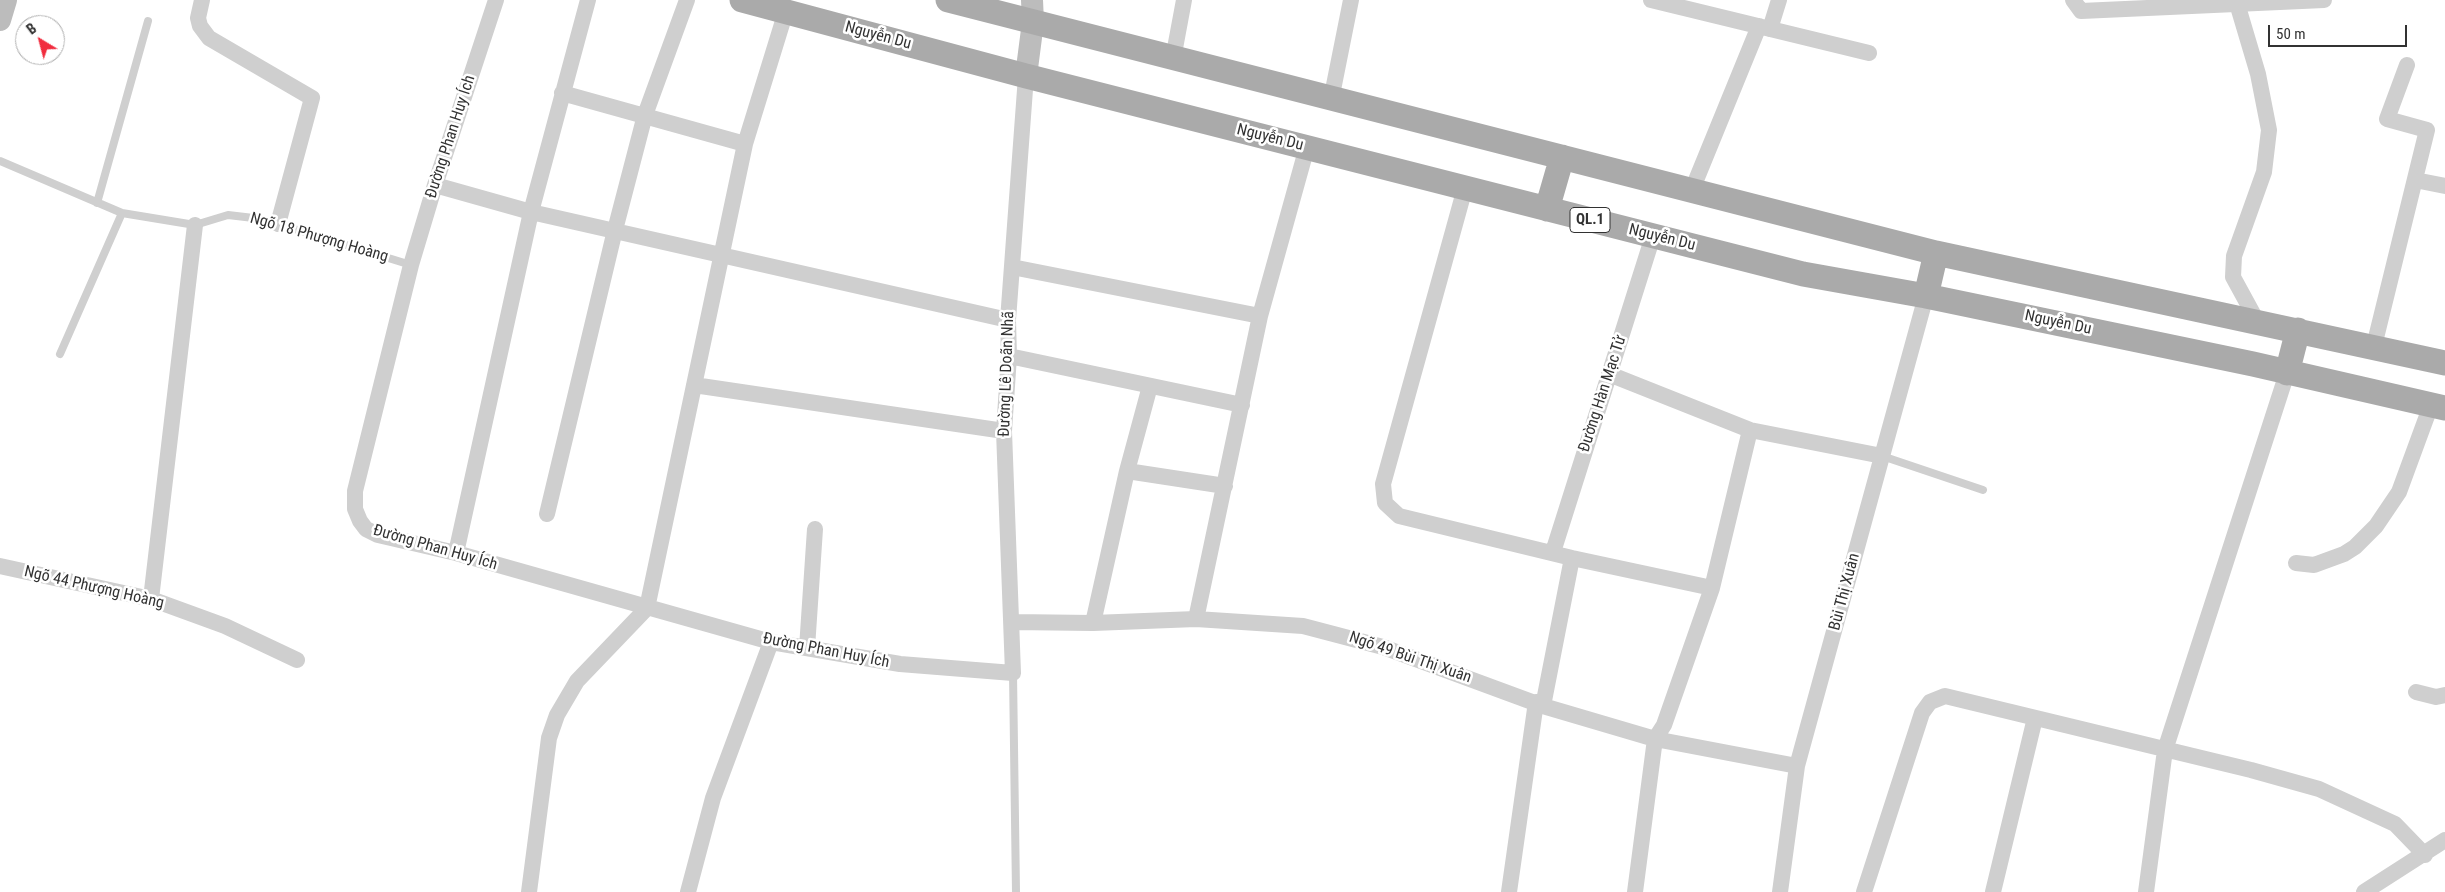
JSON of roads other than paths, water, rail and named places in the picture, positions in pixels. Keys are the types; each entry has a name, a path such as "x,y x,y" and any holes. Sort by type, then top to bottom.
{"main road":[{"name":"Nguyễn Du","path":"742,0 786,10 1026,76 1803,274 1926,296 2438,407"},
{"path":"948,0 1032,11 1174,59 1936,253 2374,346 2445,363"},
{"path":"1547,209 1562,157"},
{"path":"1926,296 1936,253"},
{"path":"2286,373 2298,330"}],"street":[{"path":"0,20 6,0"},
{"path":"202,0 198,18 200,26 209,38 312,98 278,224"},
{"name":"Đường Phan Huy Ích","path":"496,0 434,185 411,265 355,491 355,509 360,522 372,532 456,553 771,642 900,664 1014,673"},
{"path":"456,553 531,212 588,0"},
{"path":"548,514 615,230 645,115 687,0"},
{"path":"1174,59 1184,0"},
{"path":"1331,100 1351,0"},
{"path":"1651,0 1869,53"},
{"path":"1692,190 1764,28 1779,0"},
{"path":"2073,0 2080,11 2324,0"},
{"path":"2237,3 2258,74 2269,130 2264,172 2234,256 2232,277 2257,322"},
{"path":"529,892 549,738 557,715 577,681 647,608 745,144 786,10"},
{"path":"1026,76 1032,11"},
{"path":"2374,346 2427,130 2387,119 2407,65"},
{"name":"Đường Lê Doãn Nhã","path":"1014,673 1004,431 1009,356 1008,320 1026,76"},
{"path":"562,92 745,144"},
{"path":"1196,619 1260,316 1307,148"},
{"path":"2415,180 2445,186"},
{"path":"434,185 531,212 1008,320"},
{"path":"1465,188 1383,484 1382,493 1385,503 1398,516 1572,558 1712,588"},
{"path":"151,599 195,225"},
{"name":"Đường Hàn Mạc Tử","path":"1552,552 1653,236"},
{"path":"1012,267 1260,316"},
{"name":"Bùi Thị Xuân","path":"1780,892 1797,766 1926,296"},
{"path":"1009,356 1242,405"},
{"path":"2146,892 2165,750 2286,373"},
{"path":"1610,374 1750,430 1882,456"},
{"path":"694,384 1004,431"},
{"path":"1093,623 1127,471 1150,386"},
{"path":"2296,563 2314,565 2344,554 2355,547 2376,526 2399,492 2438,407"},
{"path":"1635,892 1655,739 1664,725 1712,588 1750,430"},
{"path":"1127,471 1225,486"},
{"path":"807,648 815,530"},
{"path":"1509,892 1540,704 1572,558"},
{"name":"Ngõ 44 Phượng Hoàng","path":"0,566 151,599 225,626 297,660"},
{"name":"Ngõ 49 Bùi Thị Xuân","path":"1012,622 1093,623 1196,619 1250,621 1303,626 1383,647 1540,704 1655,739 1797,766"},
{"path":"688,892 713,798 771,642"},
{"path":"2416,692 2436,697 2445,695"},
{"path":"1864,892 1888,813 1926,706 1940,697 1953,697 2251,770 2319,790 2395,824 2424,855"},
{"path":"1993,892 2035,718"},
{"path":"2364,892 2445,840"}],"lane":[{"path":"97,203 148,21"},
{"name":"Ngõ 18 Phượng Hoàng","path":"0,161 122,213 195,225 228,215 278,224 411,265"},
{"path":"60,354 122,213"},
{"path":"1882,456 1983,490"},
{"path":"1014,673 1016,892"}]}
